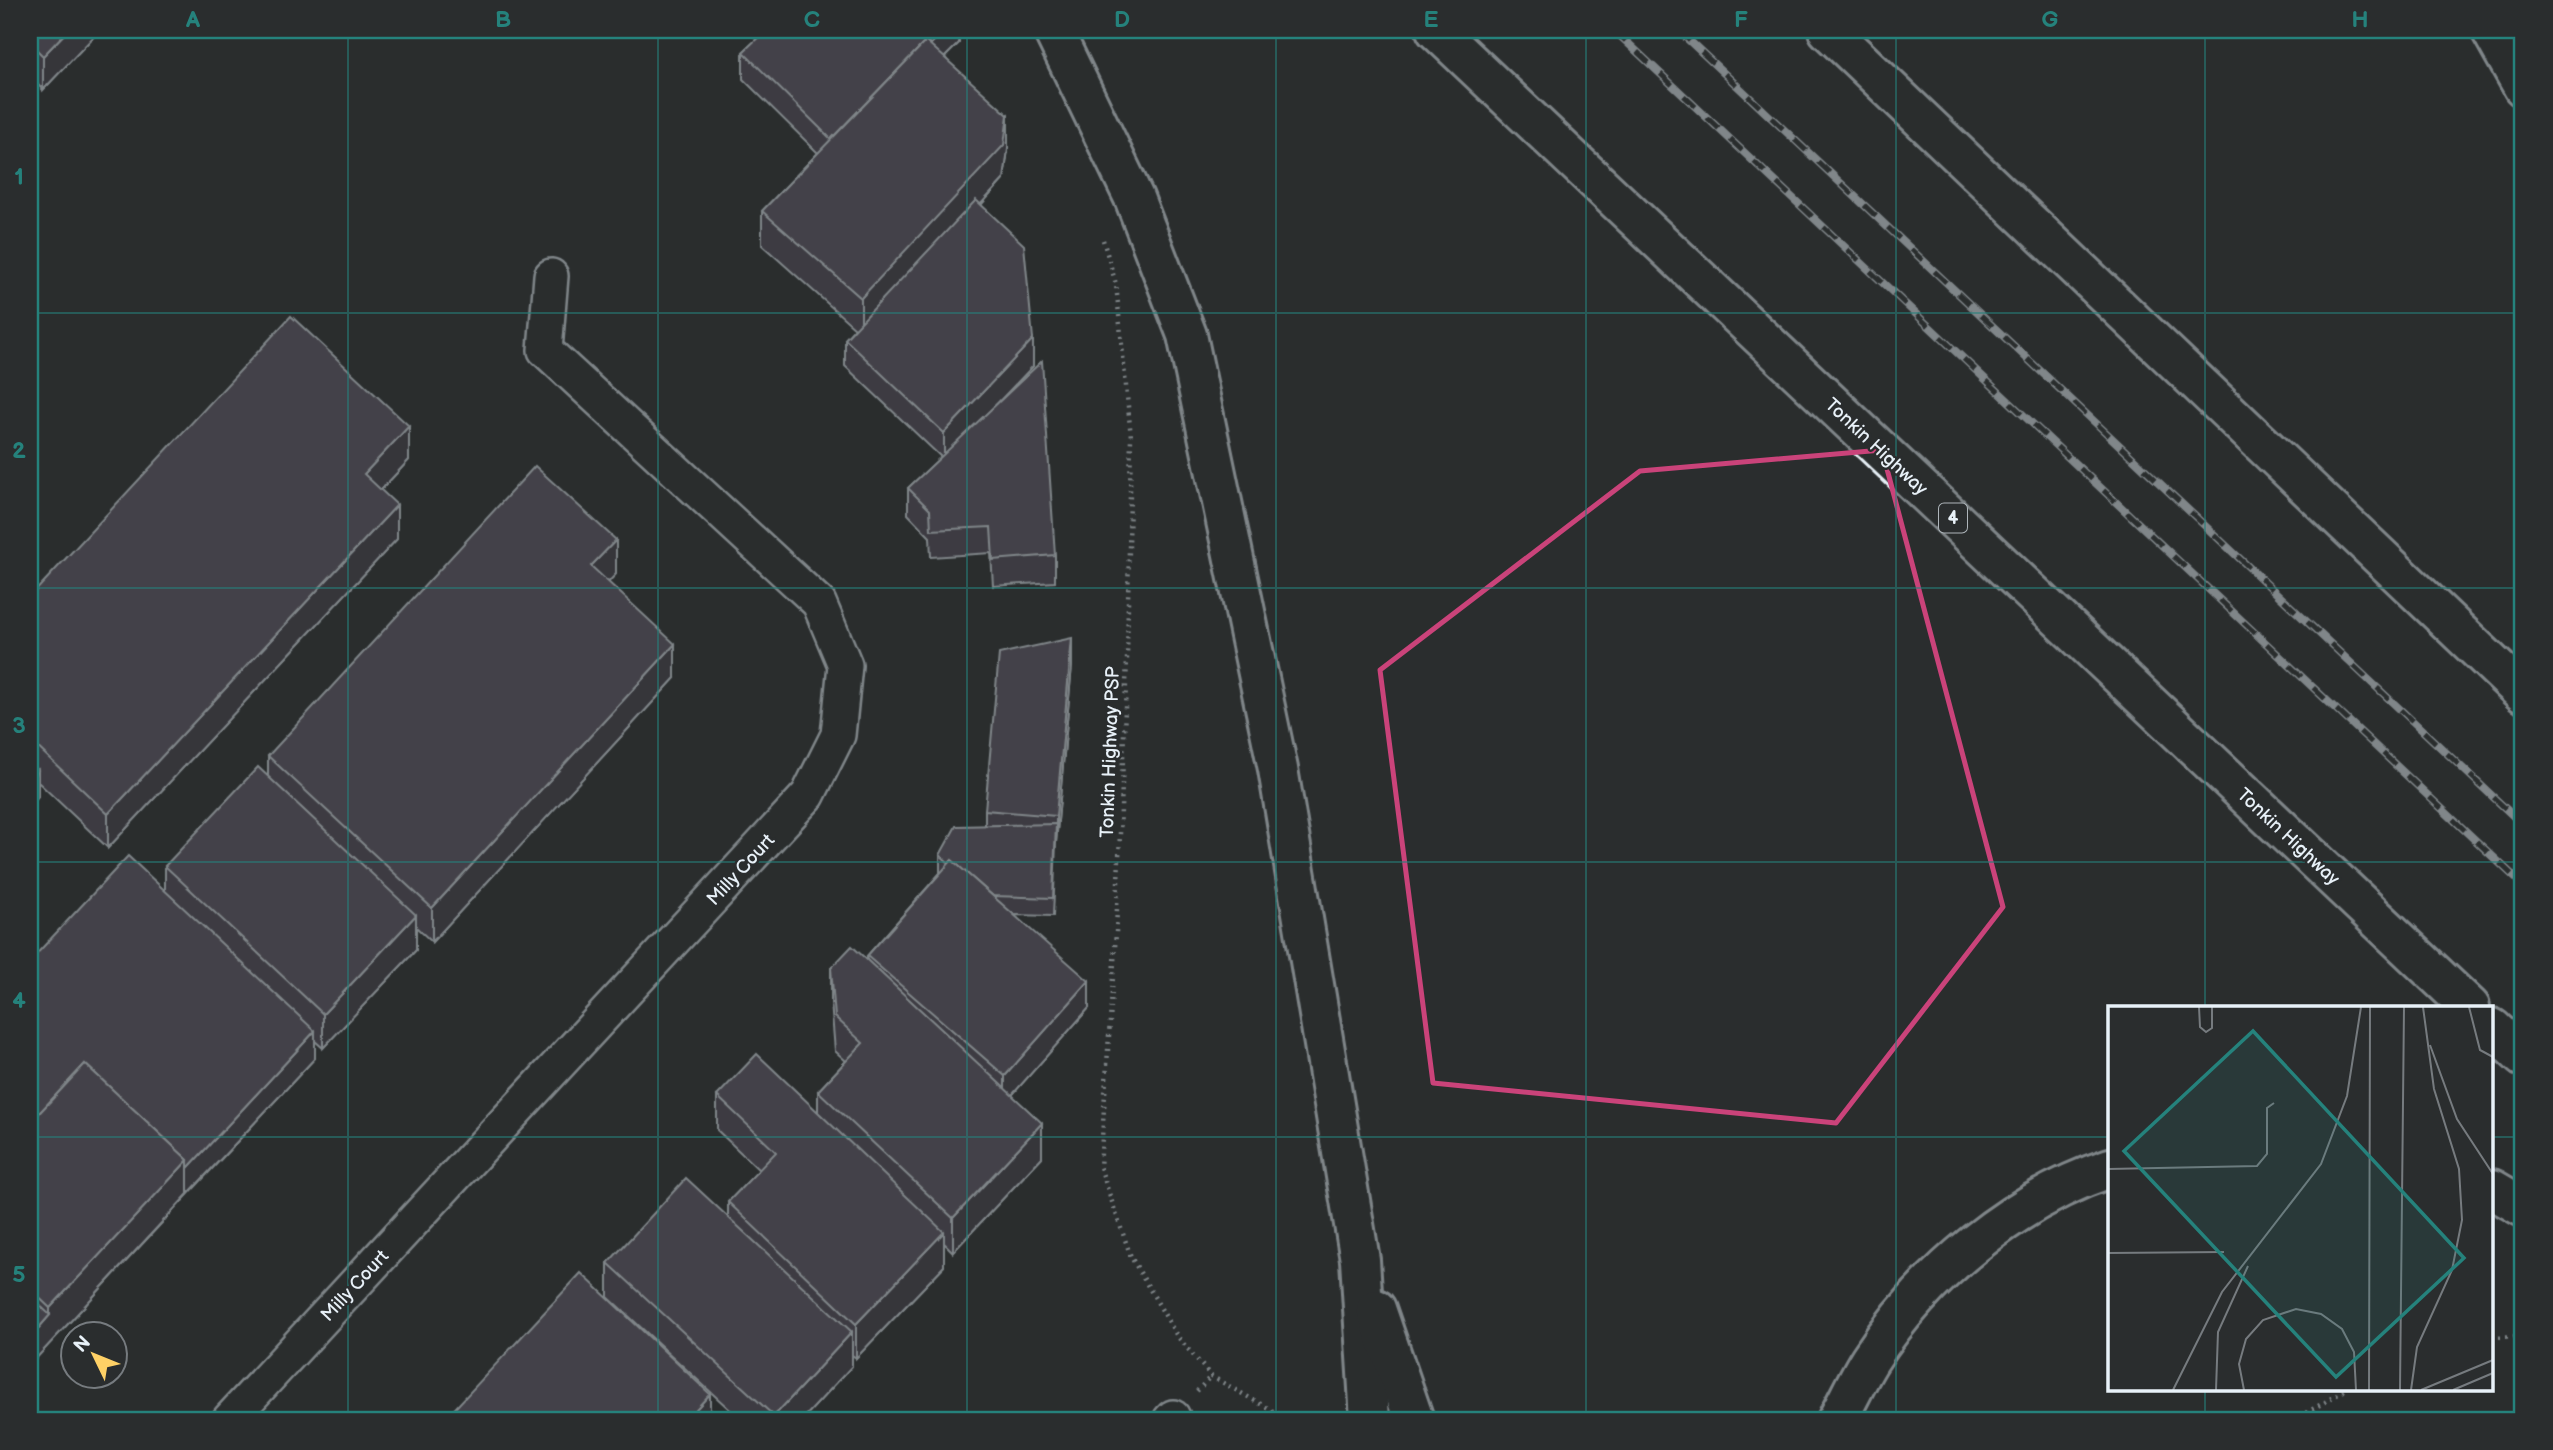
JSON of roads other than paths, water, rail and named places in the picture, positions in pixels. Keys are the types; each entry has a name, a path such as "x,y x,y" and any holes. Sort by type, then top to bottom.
{"highway":[{"path":"1053,30 1134,198 1187,335 1278,769 1360,1260 1370,1420"},
{"name":"Tonkin Highway","path":"1436,30 2469,1006"},
{"path":"1828,30 2523,693"},
{"path":"2491,30 2523,87"},
{"path":"2494,1030 2523,1058"},
{"path":"1837,1420 1871,1359 1915,1301 1966,1251 2025,1209 2088,1176 2108,1169"},
{"path":"2494,1190 2523,1207"},
{"path":"1360,1260 1414,1420"}],"street":[{"name":"Milly Court","path":"229,1420 808,795 838,736 845,665 819,603 545,350 551,276"}],"railway":[{"path":"1614,30 2523,885"},
{"path":"1678,30 2523,825"}]}
